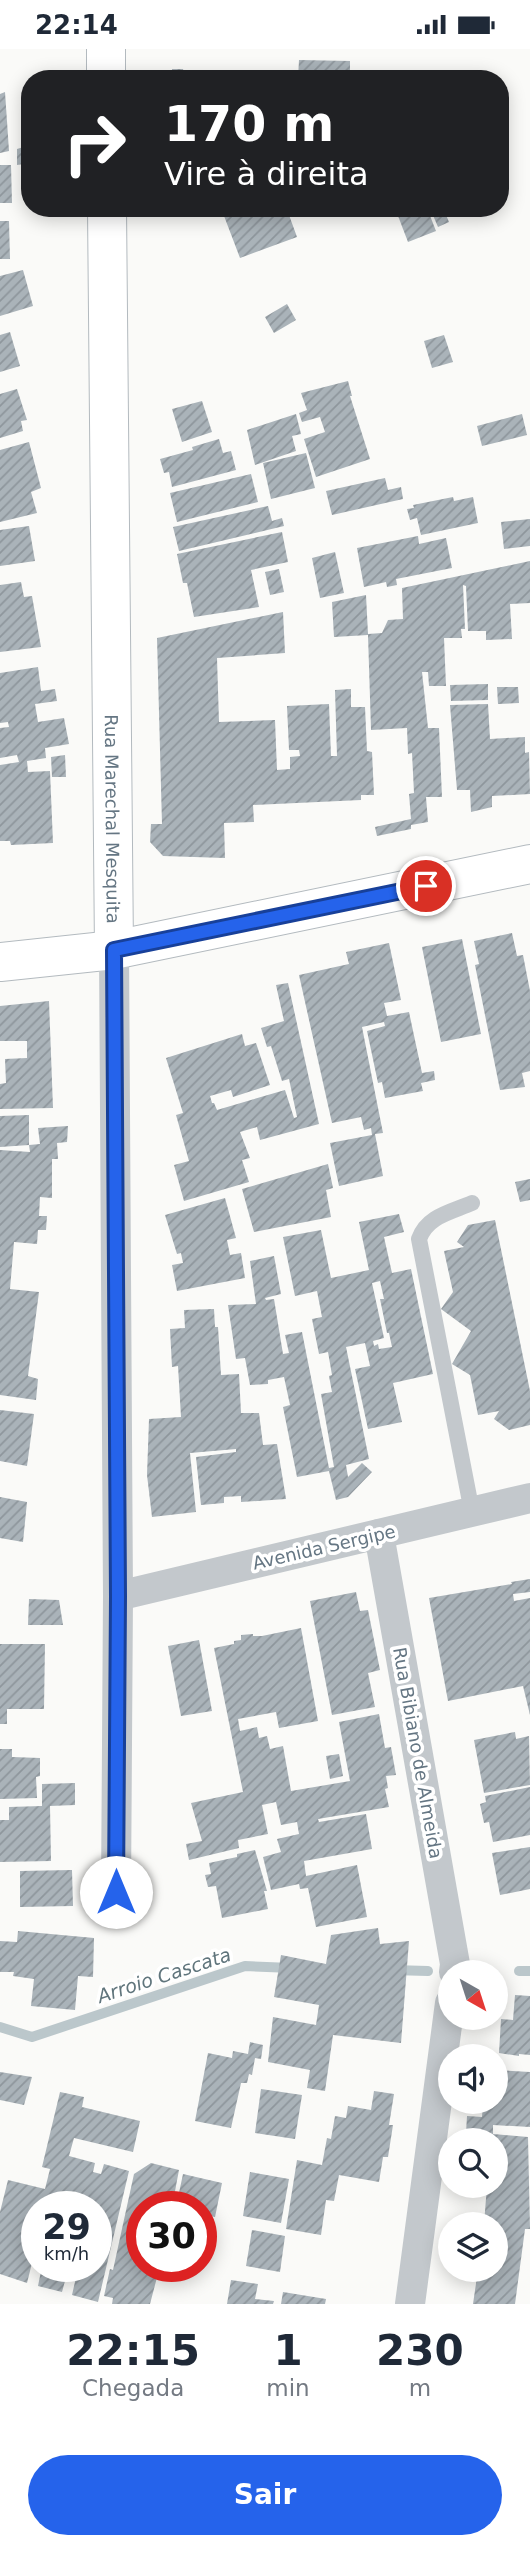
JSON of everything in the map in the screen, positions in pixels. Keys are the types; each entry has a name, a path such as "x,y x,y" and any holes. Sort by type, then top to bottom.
{"street":[{"path":"106,49 106,70"},
{"name":"Rua Marechal Mesquita","path":"107,217 118,1596 116,1892"},
{"path":"0,962 114,950 530,865"},
{"name":"Avenida Sergipe","path":"118,1596 530,1498"},
{"name":"Rua Bibiano de Almeida","path":"379,1534 453,1960"},
{"path":"410,2304 446,2030"}],"lane":[{"path":"472,1203 434,1218 422,1228 418,1239 472,1511"}],"building":[{"path":"299,60 350,61 350,70 298,70"},
{"path":"5,92 9,151 0,153 0,94"},
{"path":"21,148 21,164 17,165 17,149"},
{"path":"0,165 11,165 12,203 0,203"},
{"path":"224,217 290,217 297,237 240,258"},
{"path":"398,217 431,217 436,231 408,242"},
{"path":"434,217 447,217 449,222 438,227"},
{"path":"0,221 9,221 10,259 0,259"},
{"path":"23,270 33,306 0,316 0,276"},
{"path":"287,304 296,320 274,333 265,317"},
{"path":"10,332 20,366 0,372 0,335"},
{"path":"444,335 453,362 432,368 424,341"},
{"path":"348,381 350,396 370,459 316,477 304,439 325,432 320,417 302,422 299,413 307,410 301,393"},
{"path":"17,389 27,420 21,421 23,431 0,438 0,394"},
{"path":"202,401 212,432 182,442 172,409"},
{"path":"296,414 301,434 292,436 296,451 255,465 247,430"},
{"path":"522,414 527,435 482,446 477,426"},
{"path":"219,439 223,453 231,451 236,470 172,487 169,472 164,473 160,459"},
{"path":"29,442 41,488 31,492 37,513 0,522 0,450"},
{"path":"306,453 315,488 271,499 263,463"},
{"path":"251,474 258,502 177,522 170,493"},
{"path":"385,478 388,490 401,487 403,499 332,515 326,491"},
{"path":"453,497 454,501 473,497 478,523 421,535 417,518 410,520 407,509 414,508 413,505"},
{"path":"268,506 272,521 282,518 284,526 179,551 173,527"},
{"path":"530,519 530,546 504,549 501,522"},
{"path":"29,526 35,561 0,566 0,530"},
{"path":"282,532 288,562 251,570 259,607 194,617 177,554"},
{"path":"418,536 419,544 446,538 452,568 396,579 397,585 387,587 386,582 364,587 357,548"},
{"path":"335,552 344,593 320,598 312,558"},
{"path":"530,561 530,603 510,604 512,639 486,640 486,631 468,631 466,586 463,585 465,629 461,629 462,638 444,638 446,686 429,686 428,672 422,672 428,728 439,728 442,797 426,797 428,822 411,825 411,829 377,836 375,827 411,819 409,794 414,793 412,753 408,754 407,728 371,730 368,635 334,637 332,602 366,595 368,634 382,633 388,620 403,619 402,588"},
{"path":"279,569 284,592 270,595 265,572"},
{"path":"21,582 24,597 32,596 41,647 0,652 0,585"},
{"path":"283,612 285,653 217,658 219,722 275,720 277,770 290,769 290,757 300,756 299,750 289,750 287,706 329,704 331,756 337,756 335,690 351,689 351,707 365,707 367,751 372,752 374,795 361,795 361,800 253,805 254,822 224,823 225,858 163,856 150,842 151,824 162,824 157,638"},
{"path":"38,667 41,691 55,689 57,701 35,704 38,722 64,718 69,744 45,748 46,758 27,761 28,772 50,771 53,843 11,845 10,841 0,841 0,765 19,762 17,755 0,758 0,728 9,727 8,722 0,723 0,673"},
{"path":"488,684 488,700 451,701 450,685"},
{"path":"497,687 518,687 519,703 498,704"},
{"path":"488,704 490,739 525,737 525,753 529,752 530,794 492,796 492,807 471,812 470,790 457,790 450,705"},
{"path":"65,755 66,777 52,777 51,757"},
{"path":"512,933 517,956 523,955 530,991 530,1071 522,1073 525,1087 500,1090 475,965 479,964 474,941"},
{"path":"462,939 481,1034 441,1042 422,947"},
{"path":"389,943 401,1000 384,1003 387,1016 409,1012 422,1073 434,1071 435,1080 421,1083 423,1091 385,1098 382,1082 378,1083 367,1031 385,1026 384,1022 362,1027 383,1133 375,1134 383,1176 339,1186 330,1143 372,1135 371,1128 364,1130 361,1117 332,1123 299,975 349,964 346,952"},
{"path":"288,983 319,1124 260,1140 257,1127 240,1132 250,1158 242,1160 249,1182 184,1201 174,1165 189,1161 176,1115 183,1113 166,1058 242,1034 245,1046 256,1043 270,1085 233,1097 231,1090 210,1096 212,1103 217,1110 285,1090 294,1118 297,1117 289,1079 282,1081 271,1046 267,1047 261,1028 284,1021 276,985"},
{"path":"49,1001 53,1108 0,1109 0,1084 6,1083 5,1059 27,1058 27,1041 0,1041 0,1006"},
{"path":"29,1115 29,1145 0,1147 0,1116"},
{"path":"68,1126 67,1142 57,1143 58,1159 52,1159 52,1198 40,1197 39,1216 47,1216 46,1230 38,1230 37,1244 14,1242 10,1289 39,1292 28,1376 38,1379 36,1400 0,1395 0,1150 30,1152 29,1145 40,1144 38,1128"},
{"path":"328,1164 333,1188 326,1190 331,1217 254,1232 242,1189"},
{"path":"530,1179 530,1200 520,1202 515,1182"},
{"path":"225,1198 236,1238 227,1240 230,1255 241,1253 245,1278 177,1291 172,1265 183,1263 181,1253 177,1254 165,1215"},
{"path":"399,1214 404,1232 384,1237 392,1273 411,1269 433,1374 393,1383 402,1422 368,1429 355,1369 370,1366 365,1343 346,1347 369,1459 346,1465 348,1477 362,1463 372,1472 348,1497 336,1500 329,1471 297,1477 283,1407 290,1405 284,1377 268,1380 268,1384 250,1385 245,1358 236,1359 228,1305 256,1304 250,1261 274,1256 281,1294 265,1298 274,1299 283,1354 289,1353 285,1335 302,1332 329,1468 334,1467 321,1394 332,1392 329,1376 332,1375 328,1352 319,1354 312,1319 322,1317 317,1291 295,1296 283,1237 321,1230 331,1278 369,1270 359,1222","holes":["380,1281 384,1299 380,1299 392,1347 379,1349 378,1344 374,1346 373,1341 384,1338 372,1283"]},
{"path":"495,1220 530,1391 530,1425 509,1430 494,1419 499,1411 478,1415 470,1375 452,1364 471,1331 441,1309 453,1292 444,1251 464,1247 457,1242 468,1225"},
{"path":"214,1309 221,1375 239,1374 241,1413 259,1413 263,1445 277,1444 286,1499 241,1502 241,1496 224,1497 224,1503 201,1505 196,1457 236,1452 236,1449 190,1453 196,1512 152,1517 147,1475 149,1419 181,1417 178,1366 172,1367 170,1329 185,1328 184,1310"},
{"path":"0,1410 34,1414 27,1466 0,1461"},
{"path":"0,1497 27,1502 23,1542 0,1538"},
{"path":"530,1579 530,1592 513,1594 514,1601 530,1598 530,1715 523,1686 448,1701 429,1598"},
{"path":"356,1592 360,1611 368,1610 380,1670 368,1673 375,1707 332,1715 310,1601"},
{"path":"29,1599 59,1600 63,1625 28,1625"},
{"path":"301,1628 318,1721 279,1728 276,1712 238,1719 240,1731 257,1727 259,1738 267,1736 270,1749 283,1746 291,1791 350,1781 339,1722 379,1714 385,1748 391,1747 396,1775 386,1776 388,1788 385,1789 389,1807 318,1819 319,1822 366,1814 372,1849 304,1861 306,1876 357,1865 367,1917 316,1927 308,1888 300,1889 299,1884 271,1890 263,1857 281,1852 277,1839 299,1834 297,1822 281,1825 276,1802 262,1805 268,1834 238,1840 239,1848 189,1860 186,1844 202,1841 191,1803 243,1792 214,1648 234,1644 234,1641 241,1640 241,1635 262,1636"},
{"path":"199,1640 212,1711 181,1716 168,1646"},
{"path":"0,1644 45,1644 44,1709 7,1709 7,1724 0,1724"},
{"path":"515,1732 516,1739 529,1736 530,1785 484,1793 474,1740"},
{"path":"0,1749 12,1749 12,1757 40,1758 40,1776 36,1777 37,1798 0,1799"},
{"path":"339,1754 343,1776 330,1779 326,1756"},
{"path":"75,1783 75,1805 50,1806 51,1861 0,1862 0,1820 9,1820 9,1807 42,1806 42,1784"},
{"path":"530,1787 530,1835 493,1842 489,1822 484,1823 480,1804 486,1802 485,1796"},
{"path":"530,1847 530,1889 500,1895 492,1853"},
{"path":"255,1850 267,1891 264,1891 268,1909 222,1918 216,1886 208,1887 205,1875 211,1874 209,1863"},
{"path":"72,1870 73,1906 20,1907 20,1871"},
{"path":"378,1928 380,1944 409,1941 401,2043 333,2035 325,2091 307,2088 310,2070 268,2062 273,2017 316,2025 319,2005 274,1997 281,1955 326,1964 331,1935"},
{"path":"18,1931 94,1938 93,1977 78,1976 75,2010 31,2006 34,1979 13,1976 14,1972 0,1972 0,1941 17,1942"},
{"path":"515,1995 530,1996 530,2055 508,2054 508,2044 500,2044 500,2030 508,2030 508,2020 513,2020"},
{"path":"250,2042 263,2045 261,2059 255,2058 252,2075 249,2074 247,2083 241,2083 231,2128 195,2121 208,2053 232,2058 233,2051 248,2054"},
{"path":"508,2071 530,2072 530,2127 493,2125 493,2128 466,2128 467,2116 482,2117 482,2114 508,2114"},
{"path":"0,2072 32,2077 24,2105 0,2100"},
{"path":"261,2089 302,2095 295,2139 255,2133"},
{"path":"374,2091 394,2094 388,2157 383,2157 379,2182 339,2175 334,2201 326,2200 321,2235 286,2229 297,2160 322,2165 335,2116 346,2118 348,2106 371,2110"},
{"path":"60,2092 84,2097 82,2107 140,2121 133,2152 74,2138 69,2156 95,2163 93,2172 101,2174 104,2164 129,2171 112,2243 112,2191 21,2191 21,2281 0,2274 0,2212 8,2180 45,2189 50,2169 42,2167"},
{"path":"508,2135 528,2137 530,2229 525,2229 515,2304 473,2304 476,2282 508,2282 508,2212 485,2212 486,2198 508,2198"},
{"path":"151,2163 179,2170 175,2191 130,2191 134,2174"},
{"path":"250,2172 289,2179 281,2223 243,2216"},
{"path":"183,2174 222,2183 217,2207 217,2191 179,2191"},
{"path":"126,2211 126,2282 156,2282 150,2304 112,2304 113,2298 104,2296 107,2282 112,2282"},
{"path":"252,2230 285,2236 280,2272 246,2266"},
{"path":"231,2280 258,2284 255,2299 274,2301 273,2304 227,2304"},
{"path":"39,2282 65,2282 62,2292 38,2286"},
{"path":"75,2282 103,2282 98,2302 72,2295"},
{"path":"283,2292 326,2299 325,2304 281,2304"}],"waterway":[{"name":"Arroio Cascata","path":"0,2027 32,2037 245,1966 292,1968"},
{"name":"Arroio Cascata","path":"392,1970 428,1971"},
{"name":"Arroio Cascata","path":"519,1971 530,1971"}],"route":[{"path":"116,1892 118,1596 114,950 426,886"}]}
